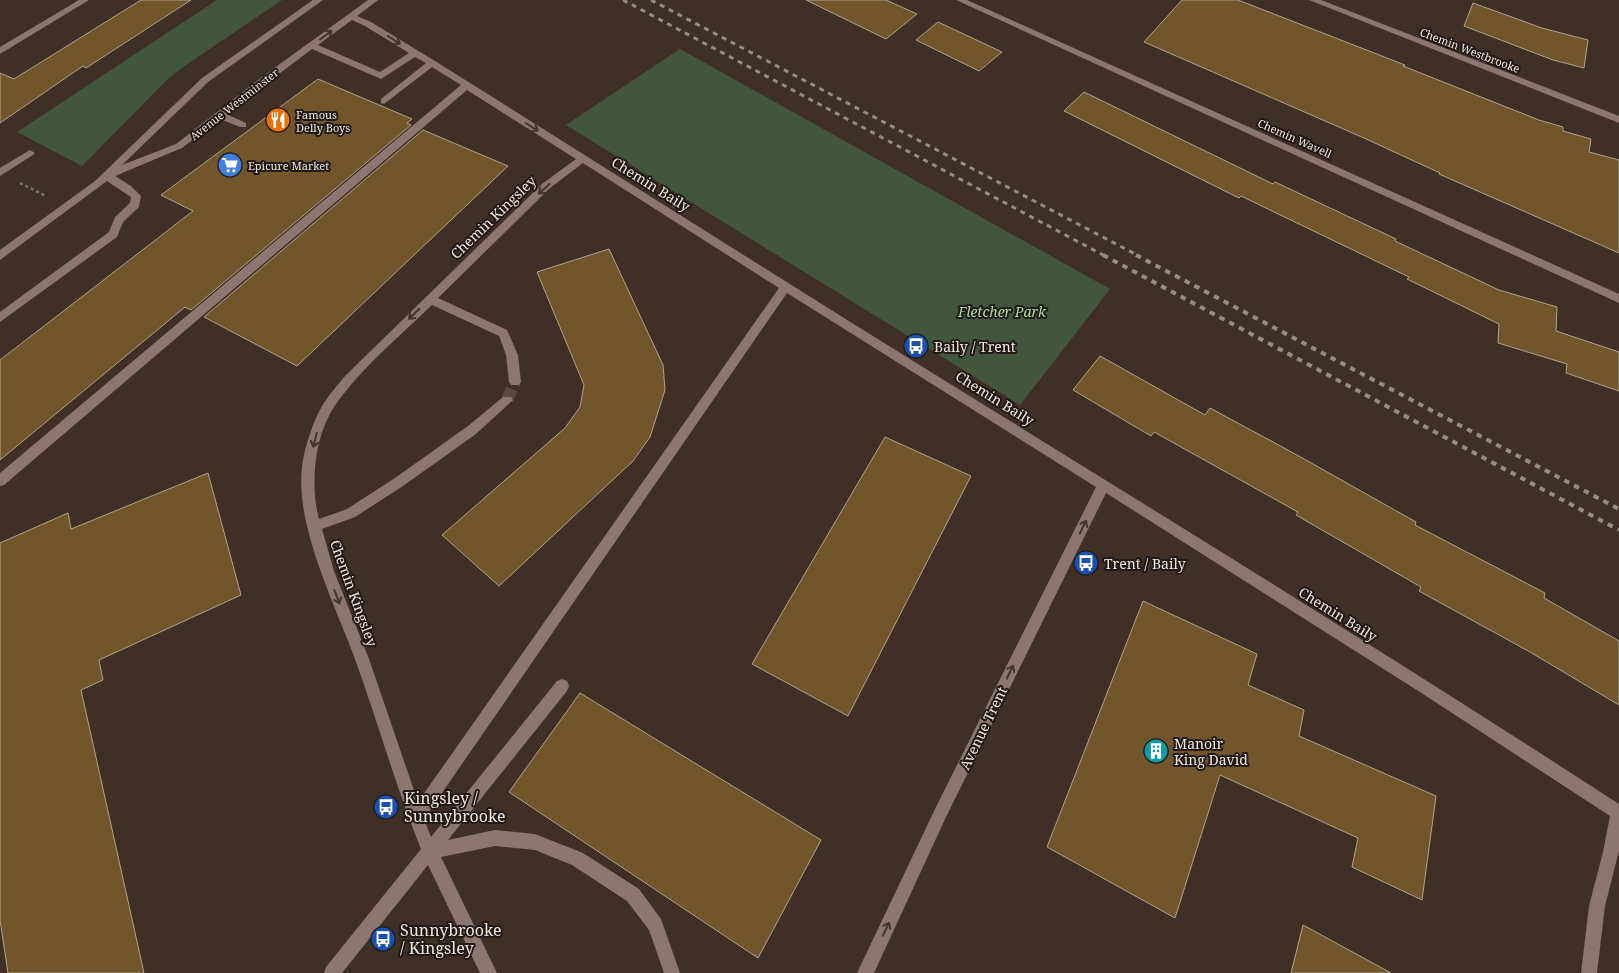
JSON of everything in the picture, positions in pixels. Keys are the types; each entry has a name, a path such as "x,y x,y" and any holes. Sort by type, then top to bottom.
{"street":[{"path":"0,51 85,0"},
{"name":"Avenue Westminster","path":"107,176 168,152 192,137 265,79 374,0"},
{"name":"Chemin Wavell","path":"960,0 1619,299"},
{"name":"Chemin Westbrooke","path":"1313,0 1619,120"},
{"name":"Avenue Westminster","path":"0,256 107,176 194,89 317,1"},
{"name":"Chemin Baily","path":"352,17 368,24 432,63 582,159 1104,484 1513,743 1619,813"},
{"path":"312,46 381,76 415,53"},
{"path":"384,102 432,63"},
{"path":"0,481 467,85"},
{"path":"220,115 243,125"},
{"path":"0,173 30,153"},
{"name":"Chemin Kingsley","path":"489,973 430,852 416,818 362,660 327,571 310,508 308,467 318,429 328,406 349,379 546,186 582,159"},
{"path":"0,318 113,234 118,220 132,209 136,196 107,176"},
{"path":"416,818 786,286"},
{"path":"430,299 503,334 512,355 514,382"},
{"path":"315,526 351,513 399,482 472,430 507,400"},
{"name":"Avenue Trent","path":"865,973 941,812 1104,484"},
{"path":"332,973 562,686"},
{"path":"1589,973 1597,906 1619,813"},
{"path":"430,852 496,838 535,842 577,859 633,895 655,925 672,966 672,973"}],"path":[{"path":"23,185 49,198"}],"green space":[{"path":"217,0 282,0 169,78 82,166 17,132"},
{"name":"Fletcher Park","path":"680,49 1110,289 1020,405 566,125"}],"building":[{"path":"141,0 191,0 86,68 83,66 0,123 0,73 14,79"},
{"path":"806,0 886,0 917,14 886,39"},
{"path":"1182,0 1238,0 1539,120 1563,127 1563,131 1591,139 1589,152 1619,160 1619,253 1439,174 1364,138 1144,42"},
{"path":"1473,3 1542,28 1588,40 1584,68 1553,60 1464,26"},
{"path":"938,22 1002,52 979,71 916,40"},
{"path":"318,79 412,119 407,123 411,125 191,310 185,307 0,460 0,360 193,211 161,195"},
{"path":"1084,92 1273,184 1275,182 1396,239 1395,241 1499,290 1557,307 1556,331 1619,352 1619,391 1566,373 1567,364 1498,343 1499,324 1407,279 1409,277 1241,196 1239,198 1064,111"},
{"path":"423,130 508,166 297,366 204,317"},
{"path":"609,249 663,365 665,390 650,437 633,461 499,586 442,535 565,428 580,407 584,385 537,272"},
{"path":"1100,356 1205,415 1210,408 1297,455 1416,522 1415,525 1545,593 1544,598 1619,641 1619,705 1530,652 1419,591 1421,587 1296,515 1298,512 1154,432 1151,436 1073,390"},
{"path":"885,437 971,476 848,716 752,664"},
{"path":"208,473 241,595 99,660 103,680 81,690 144,973 8,973 0,920 0,543 68,513 71,529"},
{"name":"Manoir King David","path":"1143,601 1257,654 1248,685 1304,710 1299,736 1436,796 1422,900 1352,867 1358,838 1220,775 1175,918 1047,847"},
{"path":"580,693 821,840 758,958 509,792"},
{"path":"1303,925 1391,973 1291,973"}],"tunnel":[{"path":"507,400 515,382"}],"railway":[{"path":"623,0 1105,256"},
{"path":"651,0 1139,256"},
{"path":"1103,255 1619,530"},
{"path":"1136,255 1619,509"}],"place":[{"name":"Famous Delly Boys","path":"278,120"},
{"name":"Epicure Market","path":"230,165"},
{"name":"Baily / Trent","path":"916,346"},
{"name":"Trent / Baily","path":"1086,563"},
{"name":"Manoir King David","path":"1156,751"},
{"name":"Kingsley / Sunnybrooke","path":"386,807"},
{"name":"Sunnybrooke / Kingsley","path":"383,939"}]}
